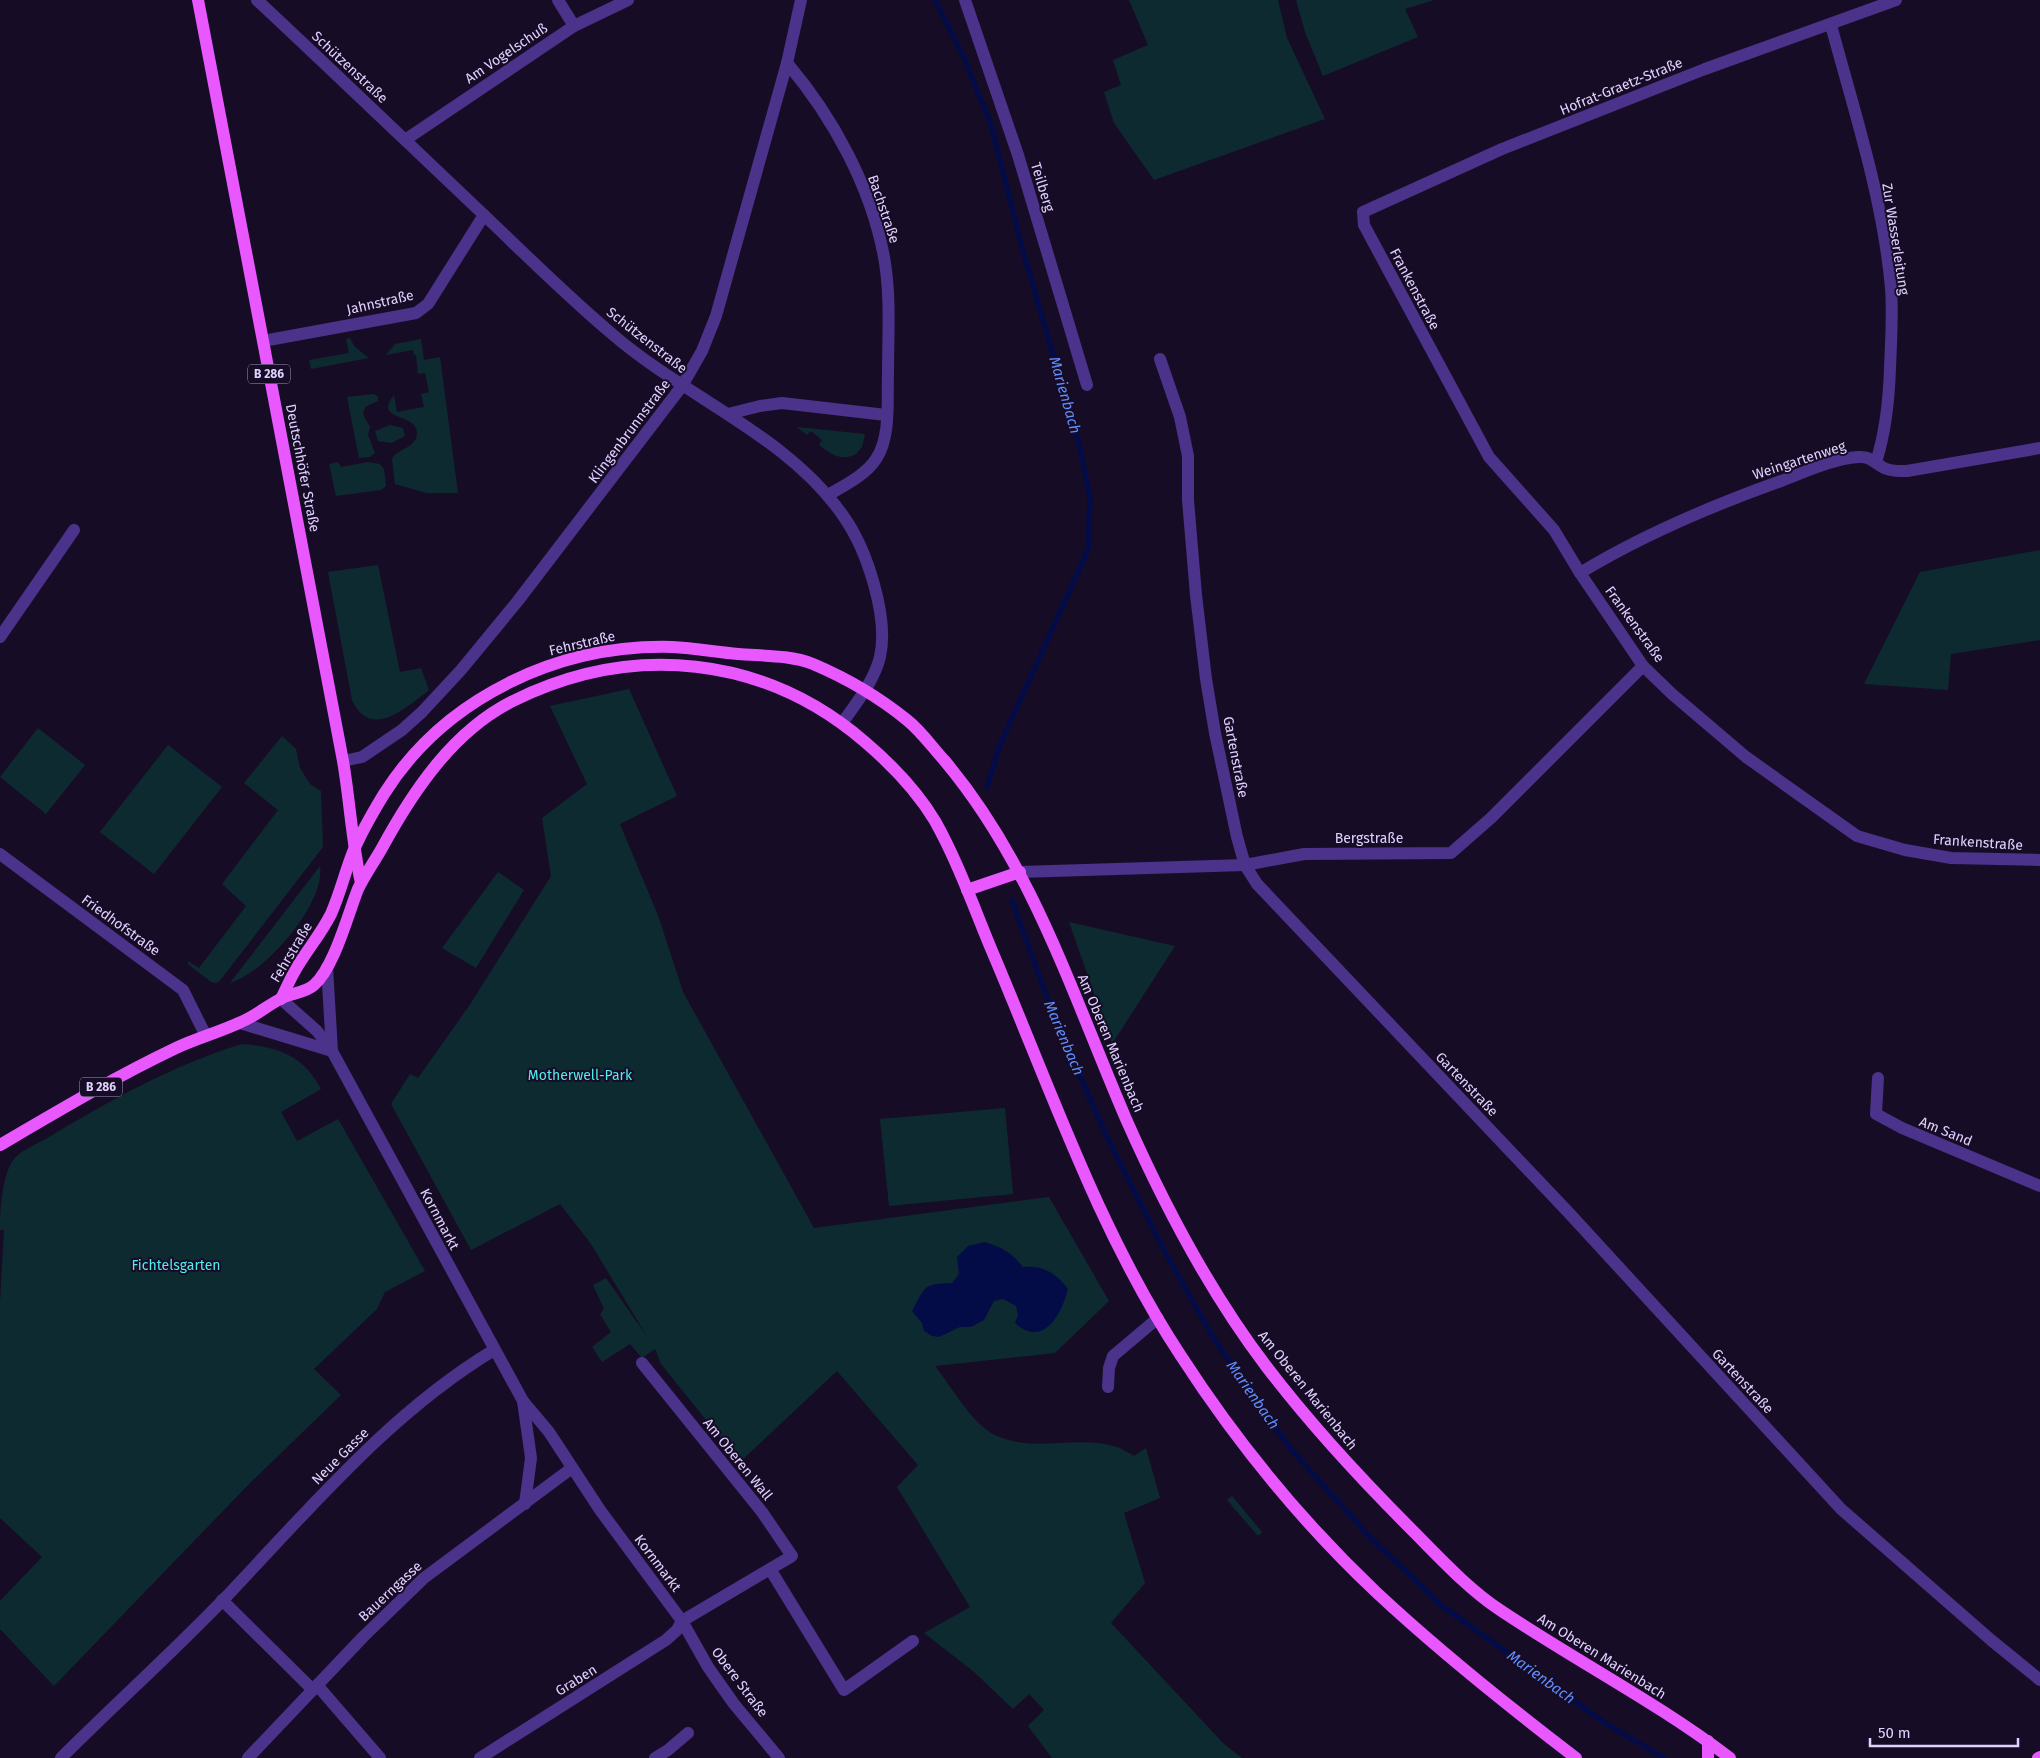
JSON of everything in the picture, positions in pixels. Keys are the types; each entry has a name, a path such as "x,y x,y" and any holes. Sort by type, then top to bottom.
{"main road":[{"name":"Deutschhöfer Straße","path":"198,0 343,761 351,811 354,851 361,883"},
{"name":"Fehrstraße","path":"281,999 298,966 330,916 354,851 384,794 410,760 444,726 502,686 546,666 572,658 622,648 648,647 685,648 805,661 865,691"},
{"name":"Fehrstraße","path":"281,999 311,988 327,967 361,883 416,792 442,758 466,733 510,702 565,679 631,666 702,667 735,672 804,697 843,722"},
{"name":"Am Oberen Marienbach","path":"865,691 918,730 979,804 1020,872 1129,1125 1175,1222 1228,1310 1264,1363 1332,1445 1381,1499 1452,1570 1487,1600 1708,1741 1730,1758"},
{"path":"843,722 878,753 914,791 935,821 967,890 1080,1162 1130,1270 1181,1356 1264,1469 1340,1556 1376,1592 1417,1628 1574,1758"},
{"path":"967,890 1020,872"},
{"name":"B 286","path":"0,1145 132,1070 206,1036 240,1023 262,1012 281,999"},
{"path":"1708,1741 1708,1758"}],"street":[{"name":"Schützenstraße","path":"257,0 612,335 682,386 728,414 790,459 814,479 828,496 845,518 858,542 876,596 882,648 879,660 865,691 843,722"},
{"path":"558,0 574,26"},
{"name":"Am Vogelschuß","path":"405,140 574,26 628,0"},
{"name":"Klingenbrunnstraße","path":"343,761 362,757 377,749 416,718 461,670 607,486 682,386 702,351 716,316 787,63 801,0"},
{"name":"Teilberg","path":"965,0 1015,147 1087,385"},
{"name":"Hofrat-Graetz-Straße","path":"1363,212 1440,176 1521,142 1705,69 1896,0"},
{"name":"Zur Wasserleitung","path":"1831,25 1876,198 1891,288 1892,329 1889,388 1883,440 1876,462"},
{"name":"Bachstraße","path":"787,63 809,88 826,115 861,183 880,239 884,259 888,312 886,415 882,444 876,460 866,470 828,496"},
{"name":"Frankenstraße","path":"1363,212 1364,225 1489,457 1554,530 1580,573 1643,666 1672,694 1746,757 1857,836 1905,850 1951,858 2040,860"},
{"name":"Jahnstraße","path":"263,341 416,313 428,304 484,215"},
{"name":"Gartenstraße","path":"1160,360 1180,417 1188,456 1188,500 1206,679 1224,775 1245,865 1257,884 1569,1213 1841,1509 1991,1640 2040,1680"},
{"path":"728,414 782,403 886,415"},
{"name":"Weingartenweg","path":"1580,573 1624,547 1705,509 1830,463 1857,457 1869,457 1889,470 1907,471 2040,448"},
{"path":"0,637 74,530"},
{"name":"Bergstraße","path":"1020,872 1245,865 1304,854 1452,853 1491,818 1643,666"},
{"name":"Friedhofstraße","path":"0,854 183,990 206,1036"},
{"name":"Kornmarkt","path":"327,967 332,1051"},
{"name":"Kornmarkt","path":"281,999 317,1030 332,1051 523,1401 549,1432 572,1468 682,1621"},
{"path":"240,1023 332,1051"},
{"name":"Am Sand","path":"1878,1078 1876,1114 1902,1128 2040,1186"},
{"path":"1108,1388 1109,1368 1113,1356 1158,1318"},
{"name":"Neue Gasse","path":"61,1758 222,1600 380,1438 424,1397 454,1375 494,1350"},
{"name":"Am Oberen Wall","path":"642,1363 762,1512 792,1556 682,1621"},
{"name":"Kornmarkt","path":"523,1401 531,1458 525,1504"},
{"name":"Bauerngasse","path":"248,1758 363,1637 424,1578 572,1468"},
{"path":"770,1569 844,1690 913,1641"},
{"path":"222,1600 315,1687 380,1758"},
{"name":"Graben","path":"480,1758 666,1640 677,1630 682,1621"},
{"name":"Obere Straße","path":"682,1621 708,1667 734,1704 779,1758"},
{"path":"655,1758 688,1733"}],"green space":[{"path":"1129,0 1278,0 1287,38 1325,119 1154,180 1114,123 1104,92 1121,85 1113,60 1148,45"},
{"path":"1296,0 1434,0 1405,9 1418,37 1323,76 1305,32"},
{"path":"350,338 354,346 369,358 311,369 309,360 349,353 346,339"},
{"path":"421,339 424,360 440,357 458,493 427,493 395,484 392,459 398,452 414,442 417,434 416,427 411,422 392,413 389,409 389,404 394,395 397,412 424,407 421,394 429,392 425,373 418,374 416,355 414,355 413,350 386,355 395,344"},
{"path":"373,394 378,396 378,401 365,407 363,414 370,427 368,435 375,453 370,457 359,458 347,397"},
{"path":"390,425 403,428 405,436 391,443 378,441 375,431"},
{"path":"797,427 865,434 862,447 856,454 841,457 832,454 819,445 822,440 811,431 807,435"},
{"path":"338,462 341,467 368,462 380,464 384,469 386,486 381,490 336,496 329,464"},
{"path":"2040,550 2040,640 1951,654 1948,690 1864,684 1920,572"},
{"path":"378,565 400,672 421,668 429,690 400,711 389,717 379,719 369,718 360,712 352,700 328,572"},
{"name":"Motherwell-Park","path":"629,689 677,796 620,824 659,918 683,992 814,1228 1049,1197 1109,1301 1055,1353 935,1366 970,1414 986,1430 995,1435 1025,1443 1087,1442 1102,1444 1119,1448 1134,1456 1146,1448 1160,1498 1124,1513 1145,1583 1111,1623 1224,1744 1242,1758 1052,1758 1028,1726 1044,1710 1029,1694 1013,1709 973,1671 924,1633 970,1607 897,1487 918,1465 837,1371 740,1462 661,1364 655,1349 642,1358 630,1344 602,1362 592,1347 611,1332 600,1314 604,1309 593,1285 606,1278 648,1338 591,1244 560,1204 471,1250 391,1104 410,1074 418,1078 469,1006 551,876 542,818 587,784 550,706"},
{"path":"38,728 85,765 46,814 0,777"},
{"path":"282,736 296,749 300,768 310,784 321,791 323,847 222,978 217,983 211,982 188,964 188,961 199,968 246,906 222,884 278,810 244,783"},
{"path":"168,745 222,787 154,874 100,832"},
{"path":"320,866 319,881 313,898 303,917 290,935 260,966 244,977 230,983"},
{"path":"498,872 524,890 476,968 442,948"},
{"path":"1069,922 1175,946 1112,1044"},
{"name":"Fichtelsgarten","path":"242,1044 255,1045 288,1055 298,1061 314,1077 321,1089 281,1112 297,1141 338,1119 425,1271 385,1292 377,1309 314,1369 341,1395 250,1483 54,1686 0,1629 0,1601 42,1557 0,1518 0,1303 4,1230 0,1230 0,1222 4,1183 14,1159 30,1147 143,1084 191,1062"},
{"path":"1005,1108 1013,1194 889,1206 880,1119"},
{"path":"1232,1496 1262,1532 1258,1536 1227,1500"}],"shaded area":[{"path":"985,1242 1006,1251 1023,1267 1037,1267 1048,1271 1063,1283 1068,1289 1056,1317 1043,1330 1035,1332 1025,1330 1015,1323 1018,1315 1016,1306 1003,1299 994,1301 984,1320 971,1327 960,1327 939,1337 932,1336 924,1331 922,1323 912,1311 920,1296 930,1286 952,1283 959,1274 957,1257 968,1246"}],"waterway":[{"name":"Marienbach","path":"935,0 964,58 991,125 1023,251 1079,443 1090,498 1088,550 999,747 987,787"},
{"name":"Marienbach","path":"1012,900 1056,1023 1111,1145 1165,1252 1214,1339 1290,1448 1368,1535 1441,1605 1602,1721 1664,1758"}]}
